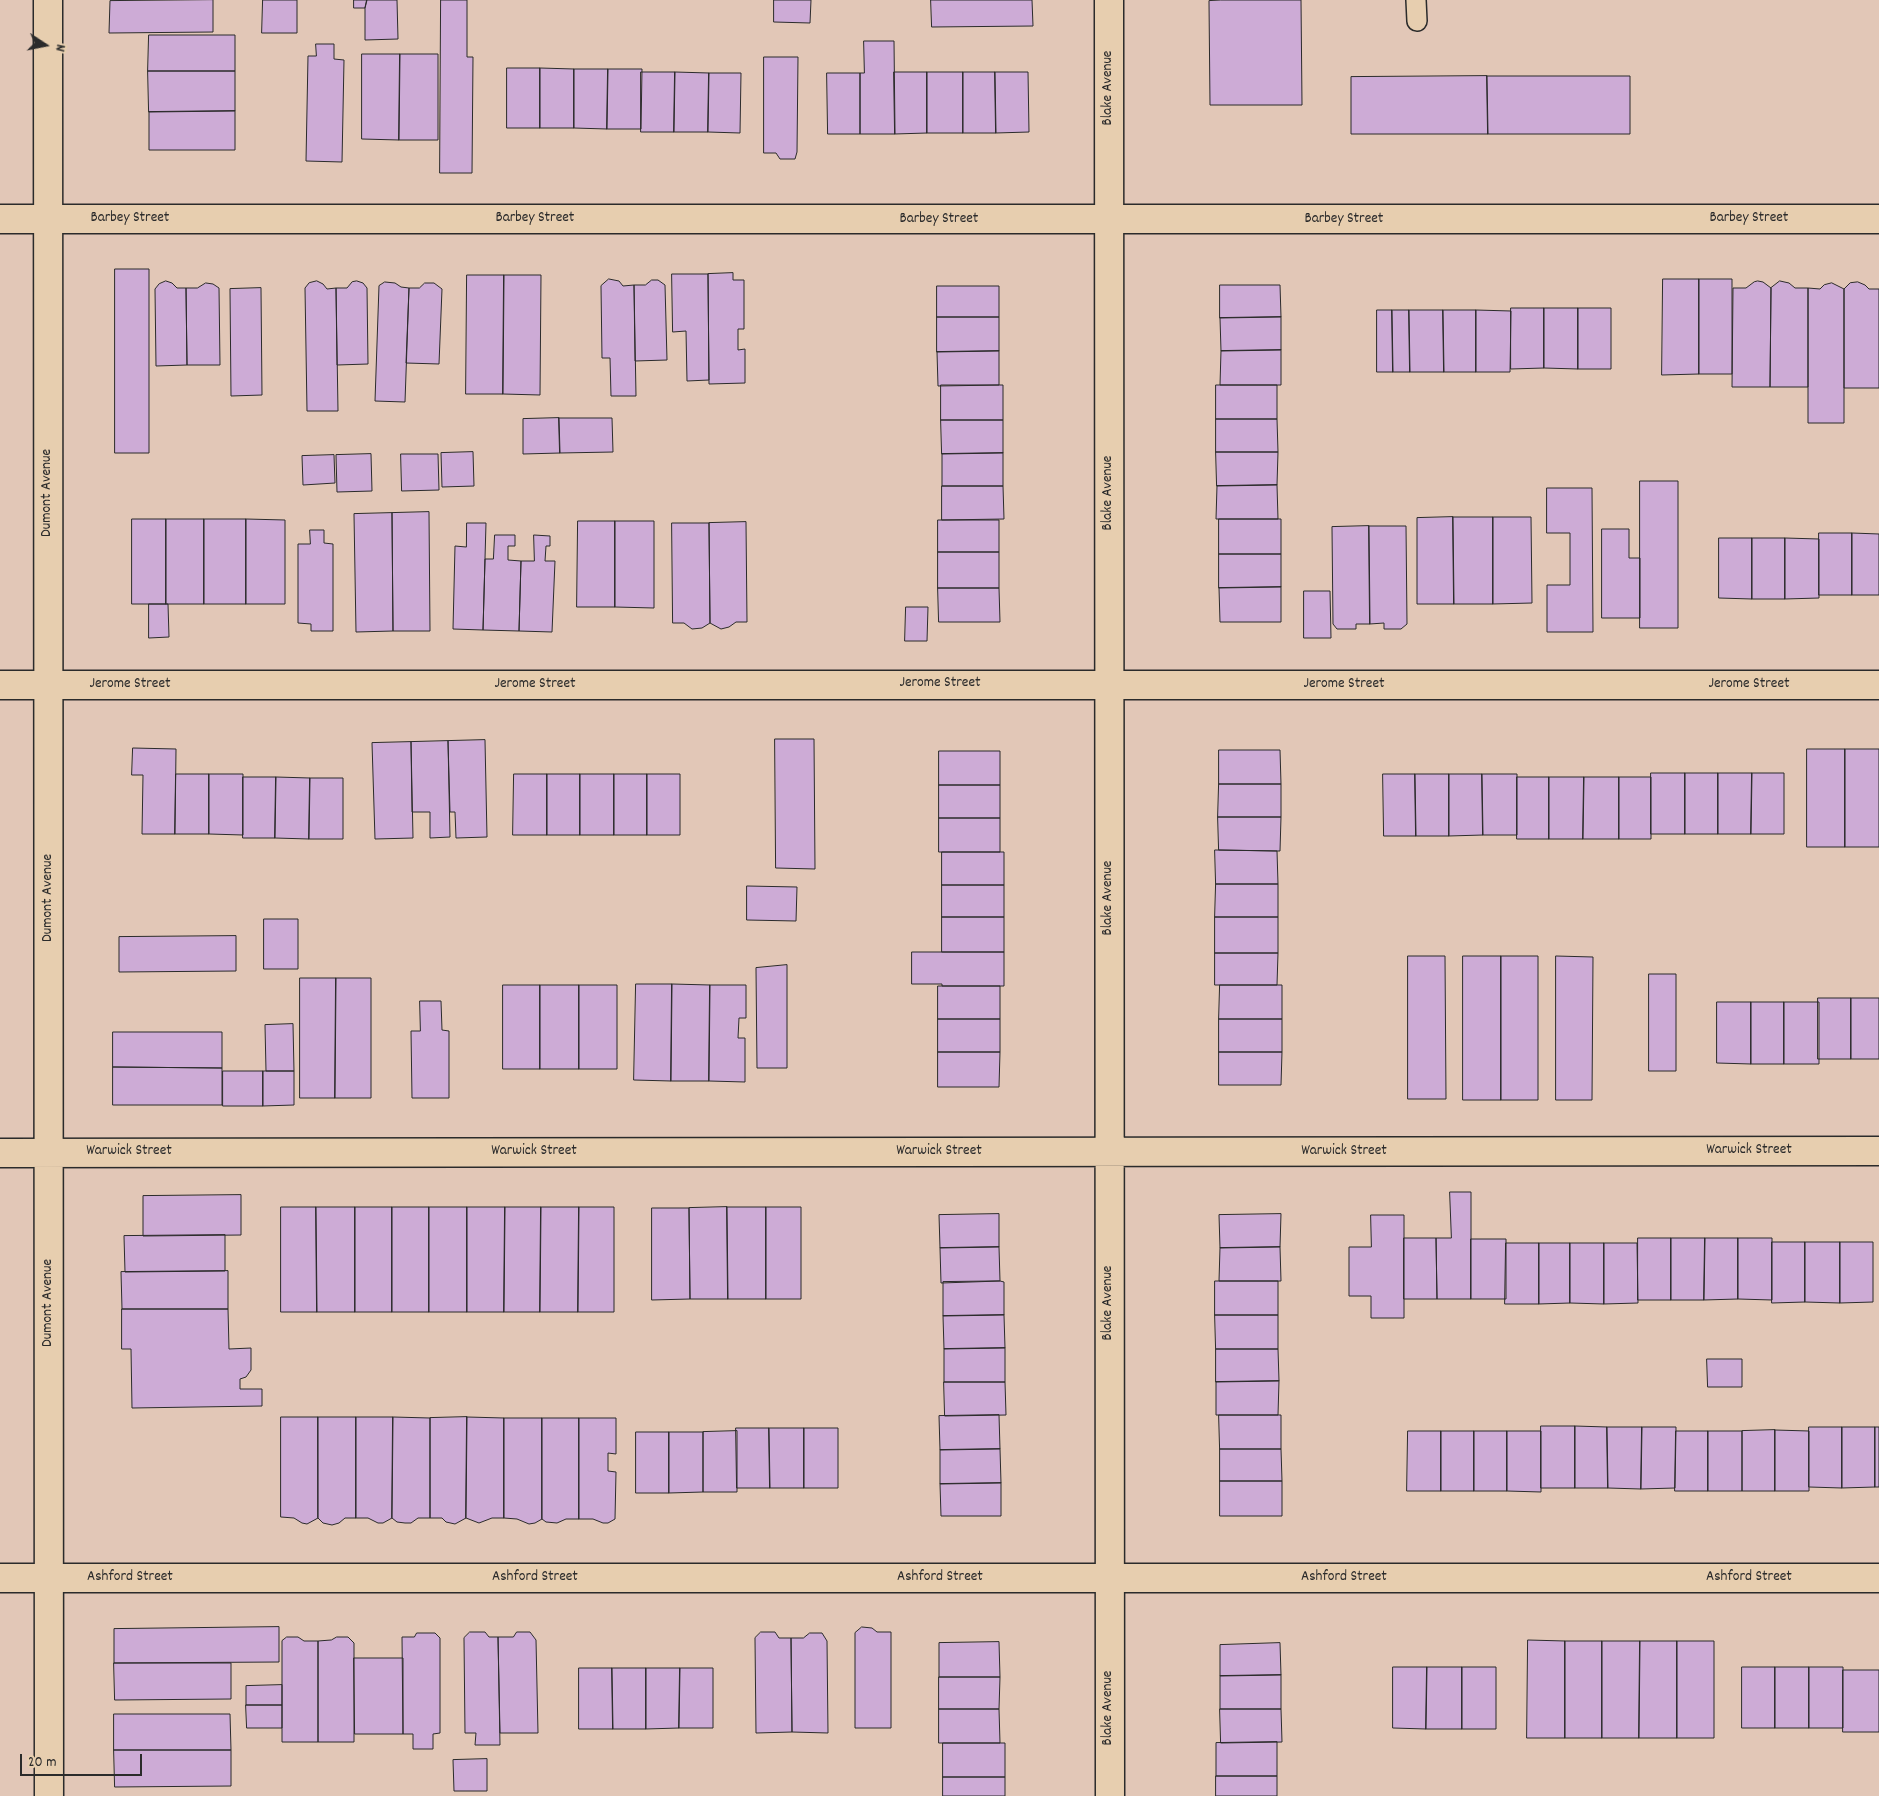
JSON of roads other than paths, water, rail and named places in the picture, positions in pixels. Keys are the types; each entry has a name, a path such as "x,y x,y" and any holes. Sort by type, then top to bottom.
{"street":[{"name":"Dumont Avenue","path":"48,0 49,1796"},
{"name":"Blake Avenue","path":"1109,0 1110,1796"},
{"name":"Barbey Street","path":"0,219 1879,219"},
{"name":"Jerome Street","path":"0,685 1879,684"},
{"name":"Warwick Street","path":"0,1153 1879,1151"},
{"name":"Ashford Street","path":"0,1578 1879,1578"}],"lane":[{"path":"1416,0 1417,21"}]}
